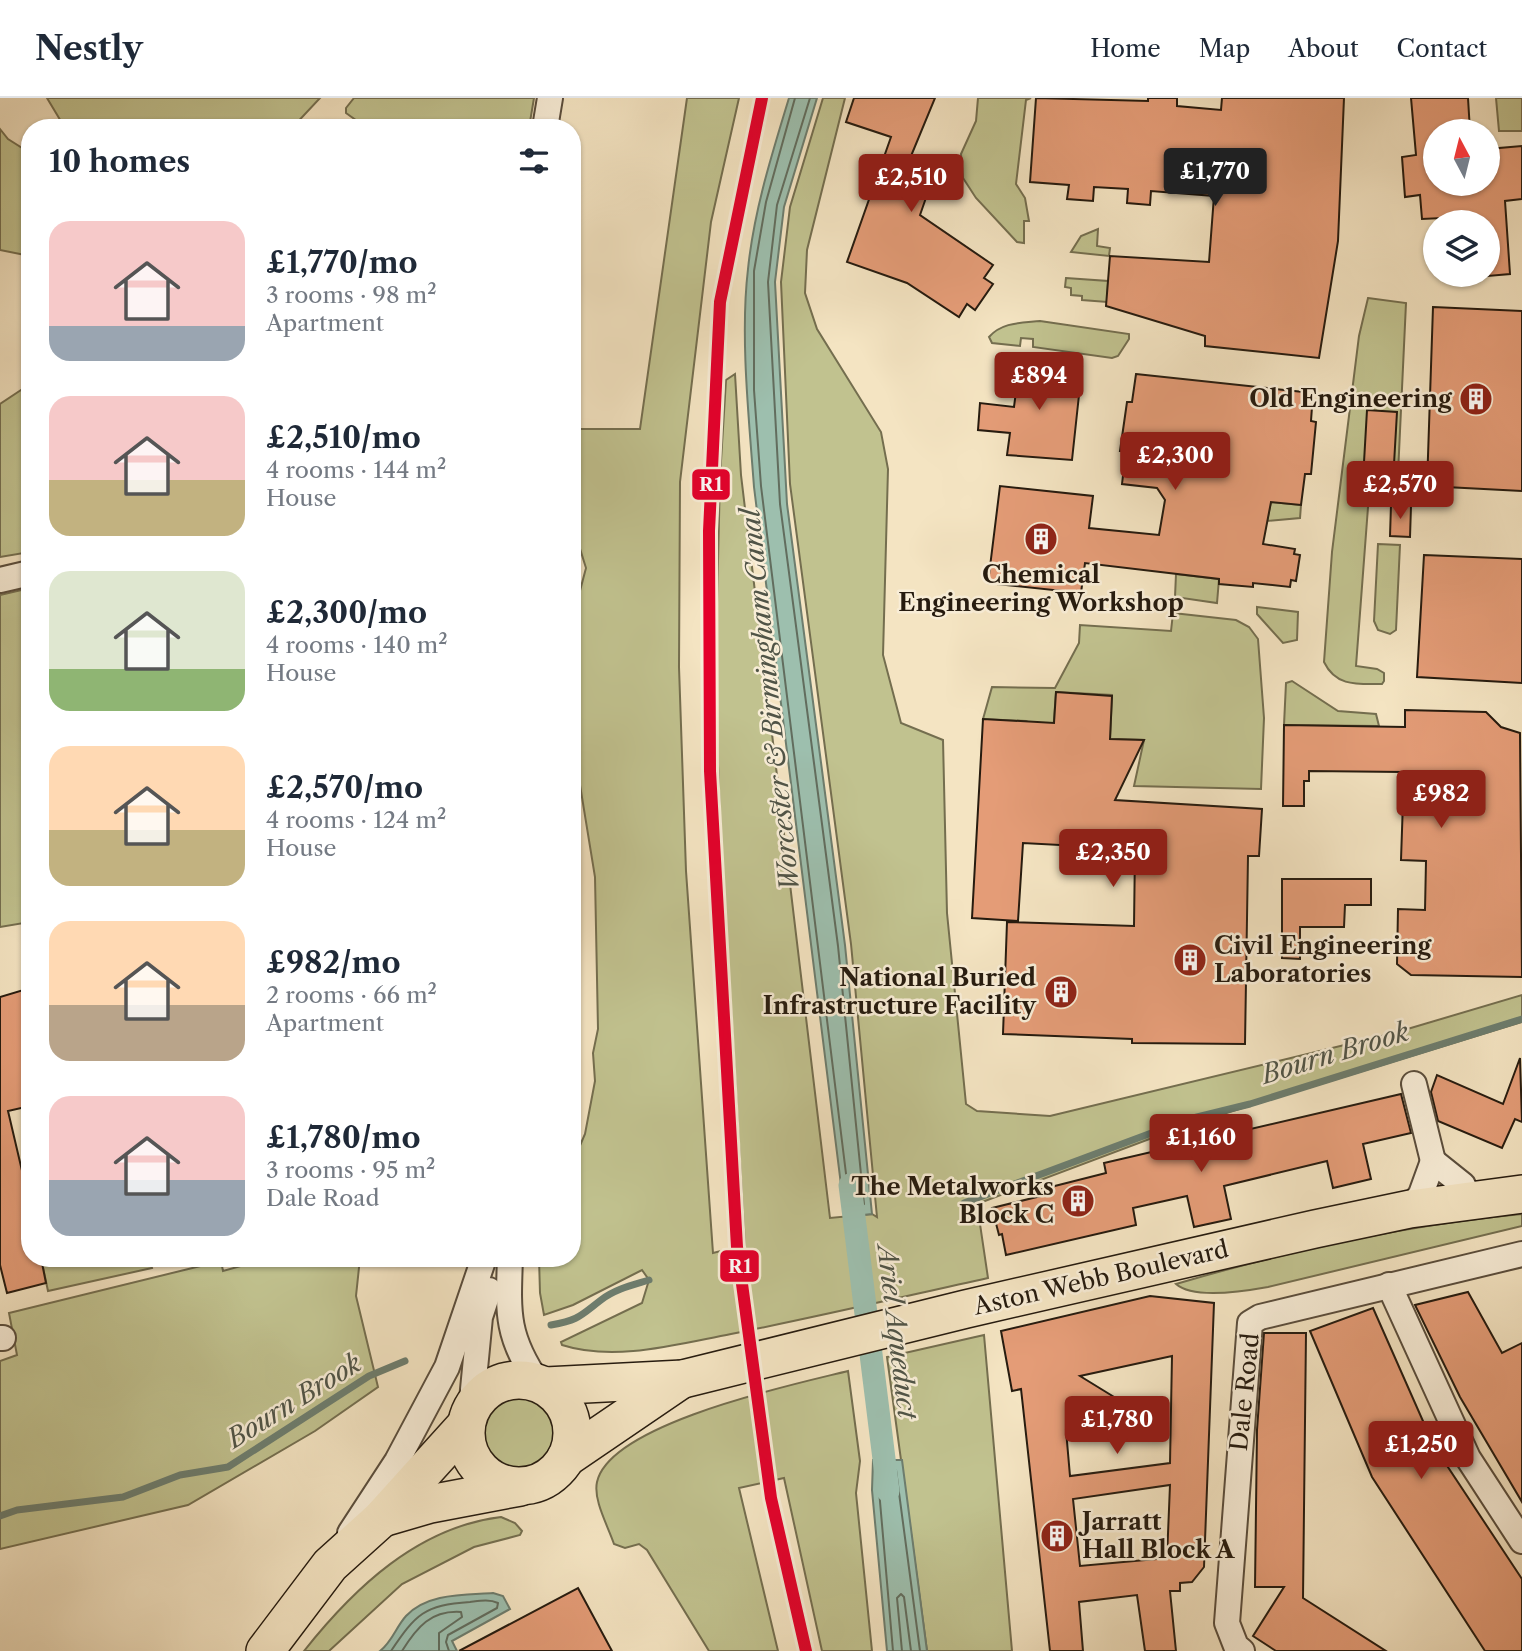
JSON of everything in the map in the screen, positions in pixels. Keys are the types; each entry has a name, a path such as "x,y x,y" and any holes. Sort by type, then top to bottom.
{"highway":[{"name":"Aston Webb Boulevard","path":"542,1385 683,1379 965,1309 1410,1209 1522,1194"},
{"name":"Aston Webb Boulevard","path":"566,1458 683,1379"},
{"path":"265,1651 330,1565 381,1519 492,1386 508,1381 542,1385 566,1408 572,1424 572,1442 566,1458 555,1472 541,1482 430,1504 381,1519"},
{"path":"468,1417 466,1441 470,1456 479,1470 499,1483 523,1487"}],"street":[{"path":"546,119 550,98"},
{"path":"0,580 21,575"},
{"path":"1410,1209 1421,1194 1433,1161 1414,1084"},
{"path":"1433,1161 1463,1185 1468,1200"},
{"name":"Dale Road","path":"1242,1651 1236,1646 1227,1623 1250,1323 1260,1317 1389,1284 1522,1254"},
{"path":"330,1565 397,1461 447,1367 481,1267"},
{"path":"468,1417 480,1317 495,1267"},
{"path":"510,1267 508,1317 518,1354 542,1385"},
{"path":"1389,1284 1468,1458 1522,1541"}],"green space":[{"path":"47,98 320,98 300,119 60,119"},
{"path":"354,98 534,98 530,119 354,119 346,113 346,108"},
{"path":"687,98 739,98 711,222 680,482 679,667 686,871 713,1253 745,1245 721,844 715,686 720,477 726,380 735,374 741,475 830,1218 872,1214 877,1217 851,944 790,484 781,282 790,207 823,98 845,98 807,250 805,293 817,329 881,432 888,469 883,655 901,723 943,740 947,913 966,1104 977,1111 1050,1116 1394,1033 1522,995 1522,1022 1184,1126 977,1204 988,1278 795,1321 646,1350 603,1352 562,1345 561,1342 642,1303 649,1280 642,1270 573,1305 544,1315 539,1267 581,1267 581,1143 595,1081 593,1053 598,1029 595,877 581,791 581,587 586,568 581,552 581,429 640,429"},
{"path":"978,98 1031,98 1026,100 1016,184 1025,198 1029,221 1024,221 1024,243 1017,242 976,198 963,178 961,154 976,121"},
{"path":"1496,98 1522,98 1522,131 1500,131"},
{"path":"0,129 8,139 21,147 21,254 0,250"},
{"path":"1098,229 1097,246 1110,248 1109,256 1071,252 1081,236"},
{"path":"1066,278 1108,281 1107,302 1082,300 1082,296 1071,295 1071,288 1065,287"},
{"path":"1368,298 1406,303 1397,495 1369,494 1356,666 1377,669 1384,673 1382,684 1356,684 1341,680 1324,662 1332,552 1359,336"},
{"path":"1040,321 1129,334 1129,339 1118,356 1112,358 1033,347 1033,339 1021,338 1020,346 992,343 989,337 1006,326"},
{"path":"21,390 21,554 0,557 0,404"},
{"path":"1271,502 1301,505 1300,518 1267,521"},
{"path":"1378,544 1400,545 1396,630 1390,634 1378,630 1374,621"},
{"path":"1176,574 1219,579 1217,603 1175,597"},
{"path":"21,590 21,924 0,927 0,595"},
{"path":"1257,607 1298,612 1297,640 1283,643 1257,614"},
{"path":"1173,613 1236,620 1249,627 1258,639 1264,718 1261,789 1134,786 1144,740 1110,739 1112,695 1056,692 1053,734 1026,721 983,719 992,687 1055,688 1079,643 1080,625 1171,631"},
{"path":"1292,681 1338,711 1376,714 1379,726 1284,725 1286,683"},
{"path":"1522,1214 1522,1226 1268,1287 1207,1293 1184,1289 1176,1284 1261,1261 1391,1232"},
{"path":"43,1267 152,1268 48,1291"},
{"path":"197,1267 222,1267 223,1271 237,1267 359,1267 356,1296 378,1387 315,1431 188,1505 0,1549 0,1361 17,1355 9,1313"},
{"path":"984,1335 1012,1651 927,1651 887,1357"},
{"path":"848,1371 860,1461 856,1493 872,1651 822,1651 784,1478 739,1488 778,1651 709,1651 647,1550 639,1544 625,1548 614,1544 599,1505 597,1482 609,1461 634,1442 668,1424 749,1396"},
{"path":"519,1390 544,1397 556,1409 563,1434 556,1459 544,1471 519,1478 494,1471 482,1459 475,1434 482,1409 494,1397"},
{"path":"501,1517 515,1523 522,1531 520,1535 474,1547 402,1584 329,1651 304,1651 344,1605 390,1564 442,1533"}],"water":[{"path":"789,98 817,98 784,207 775,282 787,504 845,945 872,1214 845,1217 754,487 746,378 746,295 751,247 764,182"},
{"path":"873,1460 902,1460 927,1651 887,1651 872,1490"},
{"path":"493,1593 503,1596 510,1609 452,1641 457,1651 380,1651 406,1616 424,1603 458,1595"}],"building":[{"path":"854,98 935,98 911,156 937,166 920,215 993,265 984,278 993,284 975,310 967,304 959,317 907,283 847,262 891,137 846,122"},
{"path":"1036,98 1148,101 1148,98 1177,98 1177,106 1221,110 1222,98 1344,98 1338,241 1319,358 1205,346 1205,336 1106,306 1110,256 1209,262 1214,196 1151,191 1150,205 1127,203 1128,189 1094,187 1093,201 1067,199 1069,185 1030,182"},
{"path":"1411,98 1468,98 1469,119 1423,119 1423,196 1500,196 1500,148 1522,146 1522,199 1505,201 1510,274 1500,275 1500,210 1423,210 1422,219 1420,195 1405,197 1402,157 1416,155"},
{"name":"Old Engineering","path":"1433,307 1522,311 1522,491 1427,486"},
{"path":"1020,361 1082,367 1072,460 1007,455 1010,433 978,430 980,403 1014,407"},
{"path":"1136,374 1313,393 1311,421 1316,422 1311,474 1305,474 1301,505 1271,502 1263,544 1295,549 1294,554 1300,555 1296,581 1291,580 1290,587 1253,583 1253,587 1219,584 1219,579 1085,563 1081,593 988,583 1000,486 1093,496 1089,528 1159,535 1165,500 1157,488 1122,484 1126,451 1120,451 1127,402 1132,402"},
{"path":"1367,410 1397,412 1392,499 1362,497"},
{"path":"1391,505 1411,506 1410,537 1390,536"},
{"path":"1424,555 1522,559 1522,683 1417,677"},
{"path":"1056,692 1112,696 1110,739 1144,740 1115,800 1262,809 1259,856 1248,856 1245,1044 1132,1043 1132,1039 1003,1034 1007,922 1134,926 1135,849 1023,843 1018,921 972,918 983,719 1054,723"},
{"path":"1405,710 1486,712 1501,727 1520,733 1522,977 1411,975 1397,964 1398,909 1425,910 1426,861 1401,860 1404,772 1309,771 1309,781 1304,781 1304,806 1283,806 1284,725 1405,727"},
{"path":"1282,879 1371,879 1371,905 1345,905 1344,927 1300,927 1300,959 1282,958"},
{"path":"21,991 21,1108 8,1111 21,1166 21,1267 43,1267 46,1283 7,1293 0,1265 0,997"},
{"path":"1520,1058 1522,1122 1515,1119 1502,1148 1438,1121 1431,1092 1437,1075 1503,1104"},
{"path":"1401,1094 1411,1133 1363,1144 1371,1179 1333,1188 1327,1161 1224,1186 1231,1219 1194,1227 1187,1196 1133,1208 1136,1225 1006,1255 1002,1234 999,1235 992,1208 1041,1196 1039,1190 1106,1173 1104,1163"},
{"path":"1468,1292 1502,1353 1522,1343 1522,1502 1460,1397 1415,1305"},
{"path":"1150,1296 1214,1303 1204,1567 1192,1582 1180,1583 1180,1591 1170,1591 1176,1651 1145,1651 1137,1595 1079,1602 1083,1651 1050,1651 1021,1389 1012,1391 1001,1331","holes":["1172,1356 1170,1463 1070,1476 1066,1430 1076,1429 1087,1401 1110,1415 1119,1400 1080,1376","1170,1485 1167,1558 1080,1566 1073,1499"]},
{"path":"1373,1308 1434,1446 1522,1579 1522,1651 1485,1651 1372,1477 1310,1331"},
{"path":"1264,1333 1306,1333 1303,1598 1386,1651 1276,1651 1253,1636 1284,1587 1255,1587 1257,1430"},
{"path":"578,1588 612,1651 459,1651"}],"waterway":[{"name":"Bourn Brook","path":"964,1203 1189,1119 1250,1104 1522,1019"},
{"name":"Ariel Aqueduct","path":"850,1185 888,1491"},
{"name":"Bourn Brook","path":"551,1325 574,1319 612,1293 649,1280"},
{"name":"Bourn Brook","path":"0,1516 17,1510 123,1497 180,1475 228,1467 369,1376 405,1361"}],"transit line":[{"name":"R1","path":"762,98 720,302 709,531 710,771 737,1247 771,1498 806,1651"}],"place":[{"name":"Old Engineering","path":"1476,399"},
{"name":"Chemical Engineering Workshop","path":"1041,539"},
{"name":"Civil Engineering Laboratories","path":"1190,960"},
{"name":"National Buried Infrastructure Facility","path":"1061,992"},
{"name":"The Metalworks Block C","path":"1078,1201"},
{"name":"Jarratt Hall Block A","path":"1057,1536"}],"water label":[{"name":"Worcester & Birmingham Canal","path":"770,700"}]}
